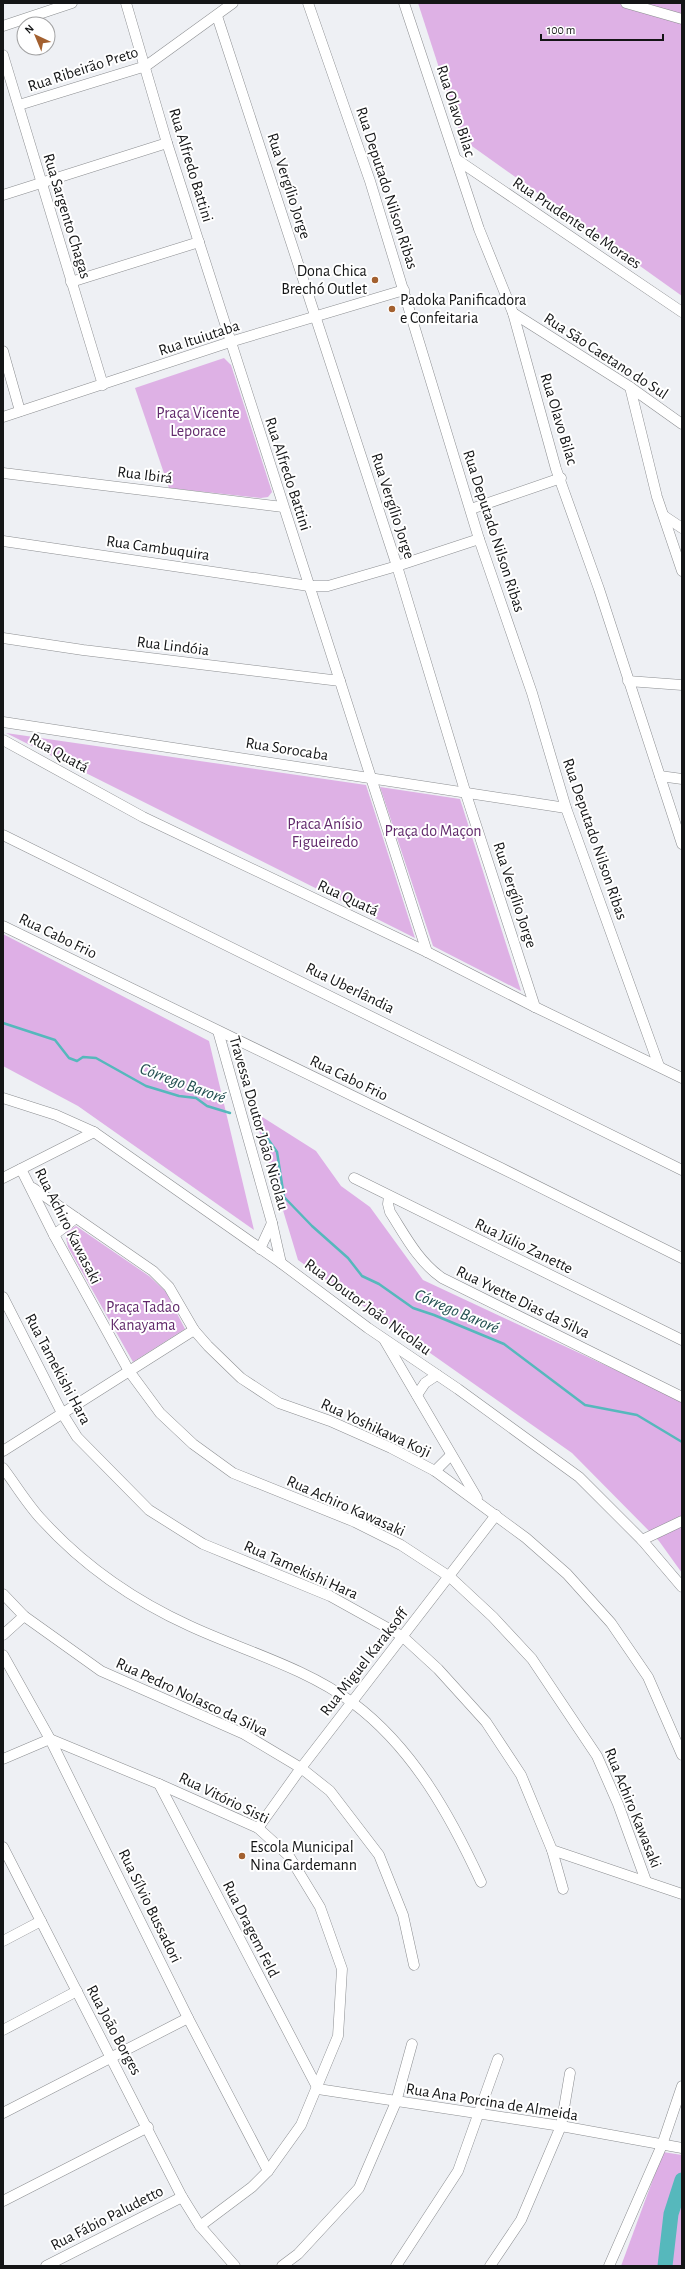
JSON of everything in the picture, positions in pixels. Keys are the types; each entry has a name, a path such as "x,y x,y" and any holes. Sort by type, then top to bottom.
{"street":[{"path":"3,26 72,3"},
{"name":"Rua Alfredo Battini","path":"126,3 146,66 167,143 230,342 427,952"},
{"name":"Rua Ribeirão Preto","path":"19,105 146,66 233,3"},
{"name":"Rua Deputado Nilson Ribas","path":"308,3 370,181 479,539 532,693 566,808 659,1066"},
{"name":"Rua Olavo Bilac","path":"404,3 479,229 513,313 556,469 561,478 682,844"},
{"path":"626,3 682,20"},
{"name":"Rua Vergílio Jorge","path":"217,16 317,317 397,566 465,791 535,1007"},
{"name":"Rua Sargento Chagas","path":"3,55 103,385"},
{"path":"3,195 167,143"},
{"name":"Rua Prudente de Moraes","path":"456,160 682,312"},
{"path":"71,282 199,242"},
{"name":"Rua Ituiutaba","path":"3,417 230,342 404,290"},
{"name":"Rua São Caetano do Sul","path":"513,313 630,387 682,424"},
{"path":"3,351 20,411"},
{"path":"630,387 657,497 682,571"},
{"name":"Rua Ibirá","path":"3,473 283,507"},
{"path":"471,509 561,478"},
{"path":"664,516 682,528"},
{"name":"Rua Cambuquira","path":"3,541 309,586 328,586 397,566 479,539"},
{"name":"Rua Lindóia","path":"3,638 83,650 340,682"},
{"path":"628,681 682,685"},
{"name":"Rua Sorocaba","path":"4,724 465,791 566,808"},
{"name":"Rua Quatá","path":"3,740 143,817 427,952 535,1007 682,1078"},
{"path":"660,776 682,779"},
{"name":"Rua Uberlândia","path":"3,835 682,1170"},
{"name":"Rua Cabo Frio","path":"3,926 501,1168 682,1258"},
{"name":"Travessa Doutor João Nicolau","path":"218,1031 272,1223 280,1263"},
{"name":"Rua Doutor João Nicolau","path":"3,1098 56,1115 94,1132 579,1477 642,1540 682,1587"},
{"path":"3,1178 94,1132"},
{"name":"Rua Achiro Kawasaki","path":"21,1169 54,1235 129,1371 160,1413 193,1444 233,1473 355,1522 401,1545 450,1577 493,1617 532,1659 568,1710 597,1756 618,1804 646,1881"},
{"name":"Rua Júlio Zanette","path":"354,1178 682,1340"},
{"name":"Rua Yoshikawa Koji","path":"31,1187 153,1271 169,1287 194,1330 241,1378 279,1403 330,1421 385,1445 435,1472 480,1503 526,1538 567,1574 611,1623 648,1677 682,1754"},
{"name":"Rua Yvette Dias da Silva","path":"389,1196 388,1204 390,1212 418,1257 429,1269 442,1278 682,1397"},
{"path":"54,1235 76,1218"},
{"name":"Travessa Doutor João Nicolau","path":"260,1249 272,1223"},
{"name":"Rua Tamekishi Hara","path":"3,1297 62,1413 78,1437 149,1510 203,1544 330,1596 402,1636 438,1668 486,1722 521,1776 552,1850 563,1888"},
{"path":"3,1451 194,1330"},
{"path":"383,1338 480,1503"},
{"path":"417,1395 425,1383 437,1375"},
{"path":"435,1472 451,1455"},
{"path":"3,1468 41,1520 78,1555 118,1586 191,1627 292,1667 352,1703 388,1734 425,1778 459,1834 481,1882"},
{"name":"Rua Miguel Karaksoff","path":"258,1828 301,1768 402,1636 450,1577 496,1515"},
{"path":"642,1540 682,1521"},
{"name":"Rua Pedro Nolasco da Silva","path":"3,1594 24,1616 101,1671 244,1734 301,1768 330,1791 379,1855 404,1915 414,1965"},
{"path":"3,1635 24,1616"},
{"name":"Rua Sílvio Bussadori","path":"3,1655 50,1739 188,2018 268,2171"},
{"path":"3,1759 50,1739"},
{"name":"Rua Vitório Sisti","path":"50,1739 159,1784 258,1828 289,1856 320,1908 342,1969 338,2036 318,2089 301,2125 268,2171 252,2187 200,2226"},
{"name":"Rua Dragem Feld","path":"159,1784 318,2089"},
{"name":"Rua João Borges","path":"4,1850 148,2127 182,2197 200,2226 230,2265"},
{"path":"552,1850 682,1894"},
{"path":"3,1941 41,1921"},
{"path":"3,2030 77,1991"},
{"path":"3,2113 188,2018"},
{"path":"282,2266 298,2254 359,2188 396,2102 412,2044"},
{"path":"396,2266 458,2171 498,2059"},
{"path":"490,2266 521,2220 561,2126 570,2074"},
{"path":"609,2266 662,2145 682,2086"},
{"name":"Rua Ana Porcina de Almeida","path":"318,2089 561,2126 682,2148"},
{"path":"3,2201 148,2127"},
{"name":"Rua Fábio Paludetto","path":"46,2266 182,2197"}],"green space":[{"path":"418,3 682,3 682,296 462,139"},
{"name":"Praça Vicente Leporace","path":"224,358 231,365 272,492 268,497 261,498 169,488 135,388"},
{"name":"Praca Anísio Figueiredo","path":"6,733 366,785 415,938"},
{"name":"Praça do Maçon","path":"380,787 460,799 521,991 433,946"},
{"name":"Praça Tadao Kanayama","path":"76,1226 149,1276 166,1292 185,1329 133,1362 68,1247 65,1233"}],"shaded area":[{"path":"3,934 209,1041 254,1230 78,1106 3,1066"},
{"path":"253,1111 316,1151 341,1186 370,1207 423,1280 682,1401 682,1573 659,1541 572,1453 298,1260"},
{"path":"663,2152 682,2155 682,2266 621,2266"}],"waterway":[{"name":"Córrego Baroré","path":"3,1023 55,1040 69,1058 77,1061 83,1057 96,1058 146,1086 179,1096 196,1098 207,1106 230,1113"},
{"name":"Córrego Baroré","path":"261,1129 277,1152 284,1197 312,1226 348,1258 362,1276 379,1284 413,1308 434,1315 504,1344 585,1405 637,1415 682,1442"},
{"path":"665,2266 671,2214 682,2180"}],"place":[{"name":"Dona Chica Brechó Outlet","path":"375,280"},
{"name":"Padoka Panificadora e Confeitaria","path":"392,309"},
{"name":"Escola Municipal Nina Gardemann","path":"242,1856"}]}
